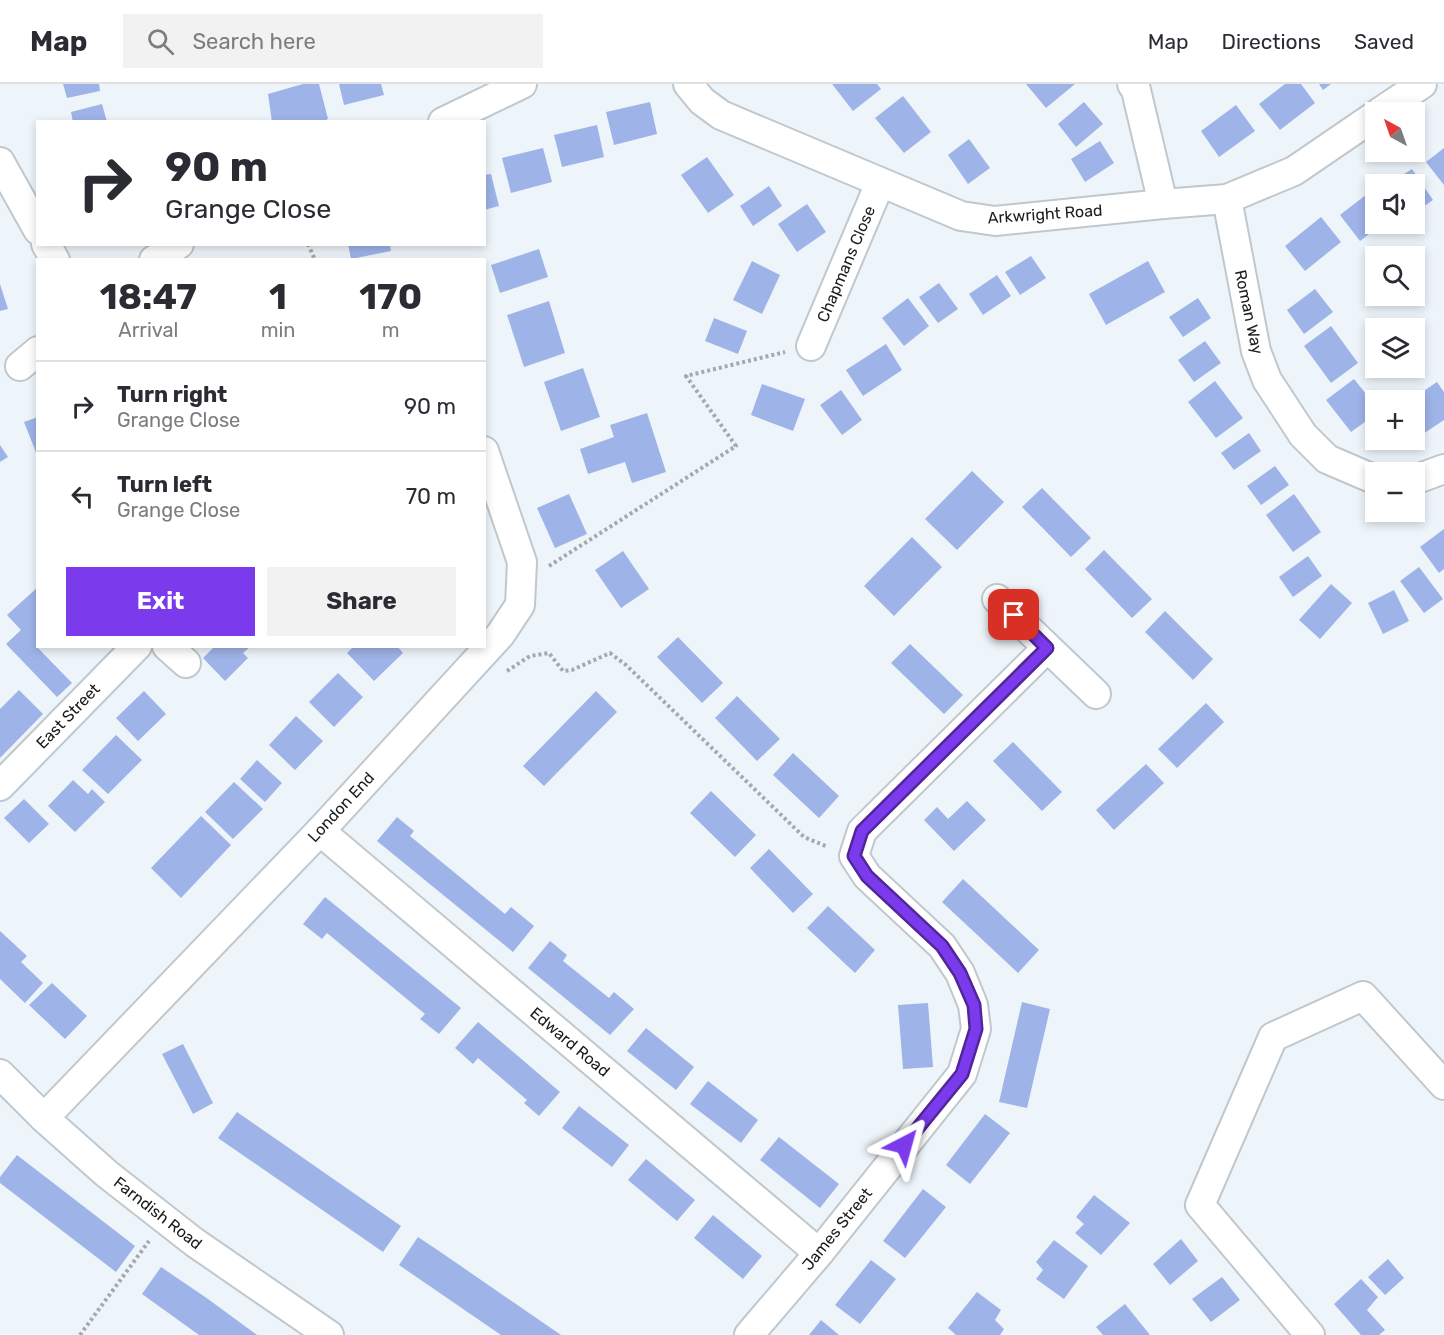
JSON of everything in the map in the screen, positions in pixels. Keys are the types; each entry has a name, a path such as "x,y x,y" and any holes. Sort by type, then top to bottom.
{"street":[{"path":"447,120 522,84"},
{"name":"Arkwright Road","path":"688,84 702,101 721,116 961,216 995,221 1227,199 1294,171 1365,123"},
{"path":"1132,84 1136,90 1163,204"},
{"path":"1395,102 1422,84"},
{"path":"0,162 36,226"},
{"name":"Chapmans Close","path":"811,346 880,183"},
{"name":"Roman Way","path":"1227,199 1256,351 1266,380 1303,435 1327,459 1365,475"},
{"path":"157,258 176,246"},
{"name":"London End","path":"44,1118 320,831 501,635 520,605 522,562 486,457"},
{"path":"1425,476 1444,469"},
{"path":"997,599 1096,694"},
{"name":"East Street","path":"0,786 134,648"},
{"path":"854,856 862,831 1047,648"},
{"name":"Edward Road","path":"320,831 819,1252"},
{"name":"James Street","path":"749,1335 962,1074 976,1029 974,1005 960,973 942,946 867,876 854,856"},
{"path":"1310,1335 1200,1205 1273,1037 1363,996 1444,1084"},
{"name":"Farndish Road","path":"0,1074 44,1118 107,1174 194,1242 329,1335"}],"path":[{"path":"521,584 736,446 686,376 811,346"},
{"path":"506,671 530,656 549,653 563,671 572,670 610,653 626,665 804,837 854,856"},
{"path":"80,1335 165,1219"}],"building":[{"path":"63,84 99,84 100,91 67,98"},
{"path":"303,84 319,84 328,119 272,120 268,94"},
{"path":"339,84 381,84 384,95 344,105"},
{"path":"832,84 877,84 881,89 853,111"},
{"path":"1026,84 1075,84 1046,108"},
{"path":"1285,84 1301,84 1315,103 1280,130 1259,104"},
{"path":"1319,84 1331,84 1323,90"},
{"path":"903,96 931,132 904,153 875,118"},
{"path":"650,102 657,134 614,145 606,112"},
{"path":"1084,102 1103,124 1076,147 1058,124"},
{"path":"102,104 106,120 73,120 71,112"},
{"path":"1236,105 1255,131 1219,157 1201,131"},
{"path":"597,125 604,157 562,167 554,135"},
{"path":"969,139 990,168 968,184 948,155"},
{"path":"1100,141 1114,163 1085,182 1071,159"},
{"path":"543,148 552,182 511,193 502,158"},
{"path":"1444,148 1444,185 1426,162"},
{"path":"707,157 734,195 708,213 681,175"},
{"path":"1412,169 1415,174 1404,174"},
{"path":"491,174 499,206 486,209 486,175"},
{"path":"769,186 782,206 753,226 740,206"},
{"path":"1425,188 1433,200 1425,205"},
{"path":"1365,196 1365,234 1369,234 1360,241 1340,215"},
{"path":"807,204 826,232 797,252 778,224"},
{"path":"1321,217 1341,242 1305,271 1285,246"},
{"path":"348,246 390,246 391,251 351,258"},
{"path":"539,249 548,277 500,293 491,265"},
{"path":"1031,256 1046,278 1020,295 1005,272"},
{"path":"752,261 780,275 762,314 733,300"},
{"path":"1148,261 1165,292 1106,325 1089,294"},
{"path":"997,275 1011,296 983,315 969,294"},
{"path":"939,283 958,309 938,323 919,297"},
{"path":"0,284 8,309 0,311"},
{"path":"1315,289 1333,312 1304,334 1287,310"},
{"path":"908,298 929,326 904,346 882,318"},
{"path":"1198,298 1211,318 1183,337 1169,317"},
{"path":"549,301 565,353 524,367 507,315"},
{"path":"714,318 747,331 738,354 705,341"},
{"path":"1331,326 1358,363 1331,383 1304,346"},
{"path":"1205,341 1221,363 1194,382 1178,360"},
{"path":"886,344 902,370 863,396 846,370"},
{"path":"583,368 600,417 561,431 544,382"},
{"path":"1354,379 1365,392 1365,422 1351,432 1326,400"},
{"path":"1215,381 1243,418 1216,438 1188,402"},
{"path":"1437,382 1444,392 1444,420 1425,433 1425,390"},
{"path":"762,384 805,399 793,431 751,415"},
{"path":"841,390 862,420 842,435 820,405"},
{"path":"647,413 666,472 632,483 625,462 588,474 580,449 614,437 610,425"},
{"path":"36,418 36,452 24,422"},
{"path":"1249,433 1261,451 1234,470 1221,453"},
{"path":"0,445 8,457 0,462"},
{"path":"1275,466 1289,485 1261,505 1247,486"},
{"path":"972,471 1004,502 957,550 925,519"},
{"path":"1042,488 1091,538 1071,557 1022,507"},
{"path":"569,494 587,534 555,548 537,508"},
{"path":"1294,494 1321,532 1293,552 1266,515"},
{"path":"1444,529 1444,569 1439,573 1420,547"},
{"path":"912,537 942,567 894,616 864,586"},
{"path":"1104,550 1152,599 1132,618 1085,569"},
{"path":"623,551 649,589 621,608 595,570"},
{"path":"1308,556 1322,576 1293,597 1279,577"},
{"path":"1419,567 1443,599 1424,613 1400,581"},
{"path":"1331,584 1352,603 1320,639 1299,620"},
{"path":"36,589 36,648 72,683 57,697 6,644 21,630 7,615"},
{"path":"1394,590 1409,621 1383,634 1368,603"},
{"path":"1165,611 1213,659 1193,680 1145,632"},
{"path":"678,637 723,683 702,703 657,657"},
{"path":"910,644 963,695 944,714 891,663"},
{"path":"213,648 249,648 243,653 248,658 225,681 203,658"},
{"path":"352,648 399,648 403,653 374,681 347,653"},
{"path":"338,673 363,697 334,727 309,702"},
{"path":"19,690 43,714 0,758 0,709"},
{"path":"144,691 166,714 138,741 116,718"},
{"path":"596,691 617,712 544,786 523,766"},
{"path":"737,696 780,739 757,761 715,718"},
{"path":"1206,703 1224,722 1177,768 1158,749"},
{"path":"296,716 323,741 295,770 269,745"},
{"path":"116,735 142,760 108,794 82,770"},
{"path":"1013,742 1062,792 1042,811 993,761"},
{"path":"793,753 839,796 819,818 773,775"},
{"path":"257,760 282,783 265,802 240,779"},
{"path":"1146,764 1164,783 1114,830 1096,810"},
{"path":"73,780 88,794 92,789 105,802 75,832 48,806"},
{"path":"234,782 263,809 233,839 205,812"},
{"path":"711,791 756,835 735,857 690,813"},
{"path":"24,799 49,824 29,843 4,818"},
{"path":"967,801 986,820 954,851 924,820 937,807 948,819"},
{"path":"201,816 231,845 181,898 151,868"},
{"path":"397,817 414,831 410,836 505,914 511,907 534,926 513,952 377,841"},
{"path":"769,849 813,894 793,913 750,868"},
{"path":"963,879 1039,950 1018,973 942,902"},
{"path":"325,897 461,1008 439,1034 420,1019 425,1014 327,933 322,939 303,924"},
{"path":"828,906 875,950 855,973 807,928"},
{"path":"0,931 27,956 21,962 43,983 25,1003 0,979"},
{"path":"550,941 567,955 563,961 609,998 614,992 634,1009 610,1035 528,968"},
{"path":"52,983 87,1016 65,1039 29,1005"},
{"path":"1022,1002 1050,1009 1027,1108 999,1102"},
{"path":"928,1003 933,1067 903,1069 898,1005"},
{"path":"478,1022 560,1092 539,1116 524,1103 527,1100 478,1058 473,1064 455,1048"},
{"path":"646,1028 694,1067 676,1090 627,1051"},
{"path":"183,1044 213,1103 193,1114 162,1054"},
{"path":"708,1081 758,1120 741,1143 690,1104"},
{"path":"579,1106 629,1145 612,1167 562,1128"},
{"path":"237,1112 401,1226 383,1252 218,1138"},
{"path":"985,1114 1010,1133 970,1184 946,1165"},
{"path":"779,1137 839,1184 820,1208 760,1160"},
{"path":"17,1155 135,1246 116,1272 0,1183 0,1177"},
{"path":"646,1159 695,1200 677,1221 628,1180"},
{"path":"923,1189 946,1207 905,1258 883,1241"},
{"path":"1094,1195 1130,1223 1101,1255 1075,1233 1084,1224 1076,1217"},
{"path":"713,1215 762,1256 743,1279 694,1238"},
{"path":"418,1237 561,1335 501,1335 399,1265"},
{"path":"1181,1239 1198,1261 1170,1285 1153,1264"},
{"path":"1054,1240 1088,1266 1064,1299 1036,1279 1043,1270 1036,1262"},
{"path":"1388,1259 1404,1278 1385,1295 1368,1277"},
{"path":"871,1260 896,1279 860,1324 835,1305"},
{"path":"161,1267 257,1335 199,1335 142,1294"},
{"path":"1222,1277 1240,1300 1211,1322 1192,1299"},
{"path":"1361,1279 1378,1297 1367,1310 1385,1330 1379,1335 1361,1335 1334,1304"},
{"path":"977,1292 1001,1310 995,1320 1004,1329 1000,1335 956,1335 948,1328"},
{"path":"1125,1304 1150,1335 1103,1335 1096,1327"},
{"path":"821,1320 839,1335 809,1335"}],"route":[{"path":"904,1145 962,1074 976,1029 974,1005 960,973 942,946 867,876 854,856 862,831 1047,648 1014,615"}]}
